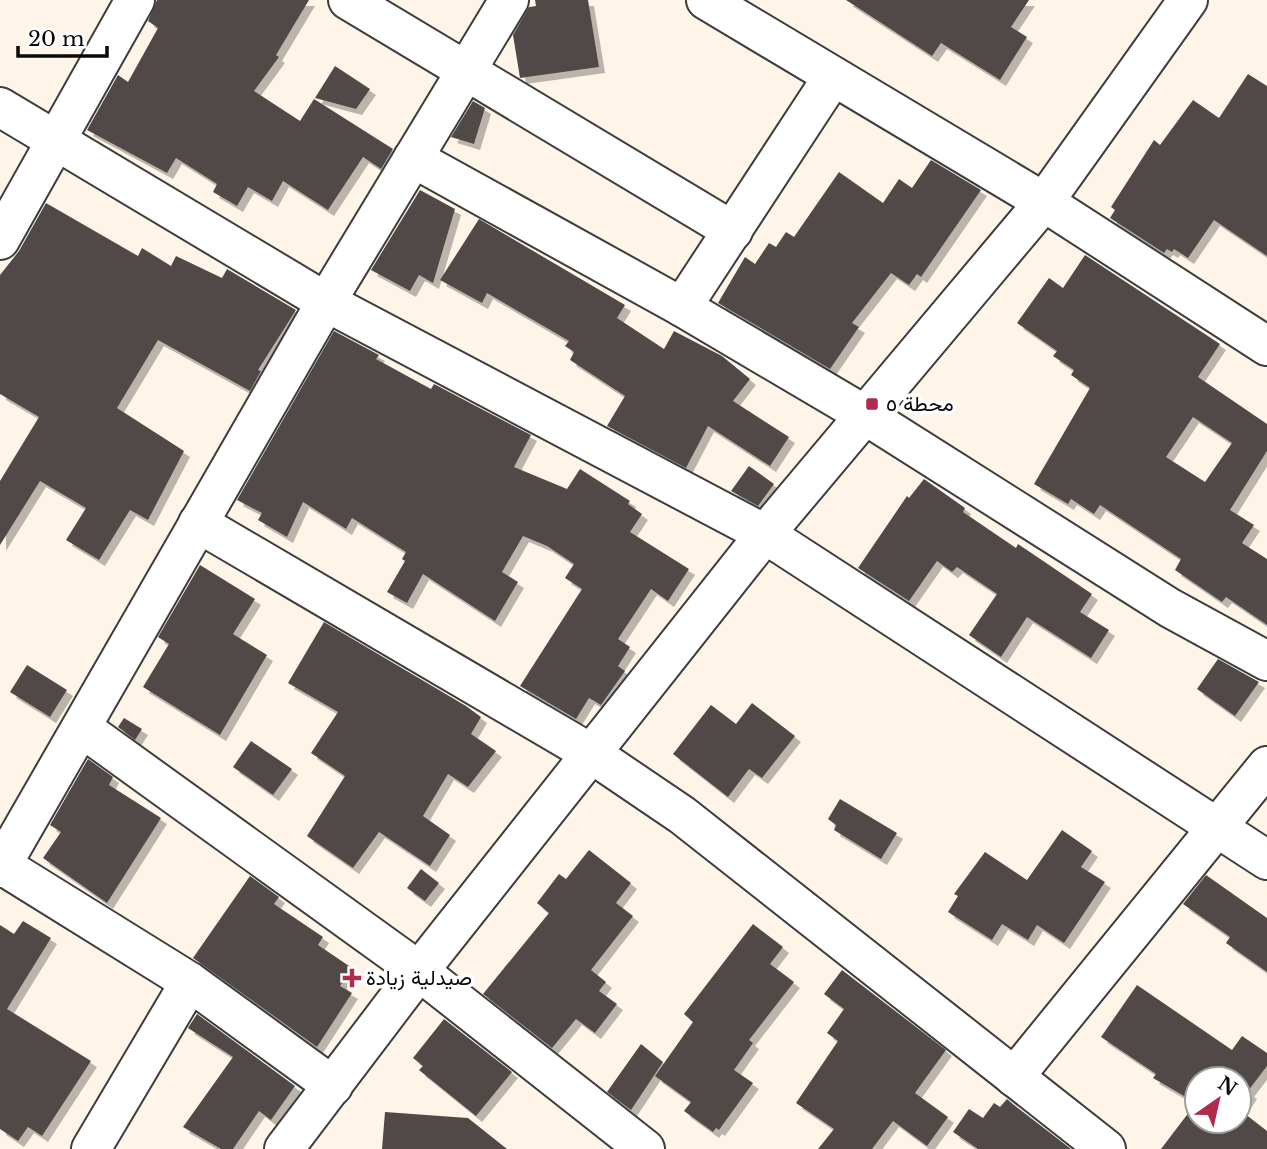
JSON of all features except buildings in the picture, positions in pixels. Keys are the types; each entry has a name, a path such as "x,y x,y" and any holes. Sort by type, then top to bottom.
{"street":[{"path":"0,240 135,0"},
{"path":"348,0 733,232"},
{"path":"333,1086 190,982 1,866 326,302 509,0"},
{"path":"285,1149 419,971 765,534 1045,202 1188,0"},
{"path":"714,2 832,78 1045,202 1267,346"},
{"path":"682,307 832,78"},
{"path":"0,107 326,302 765,534 1267,860"},
{"path":"413,158 682,307 865,415 1170,608 1267,660"},
{"path":"198,523 592,754 682,815 1106,1149"},
{"path":"82,728 419,971 645,1149"},
{"path":"1014,1077 1267,766"},
{"path":"91,1149 190,982"}],"place":[{"name":"محطة ٥","path":"872,404"},
{"name":"صيدلية زيادة","path":"352,978"}]}
